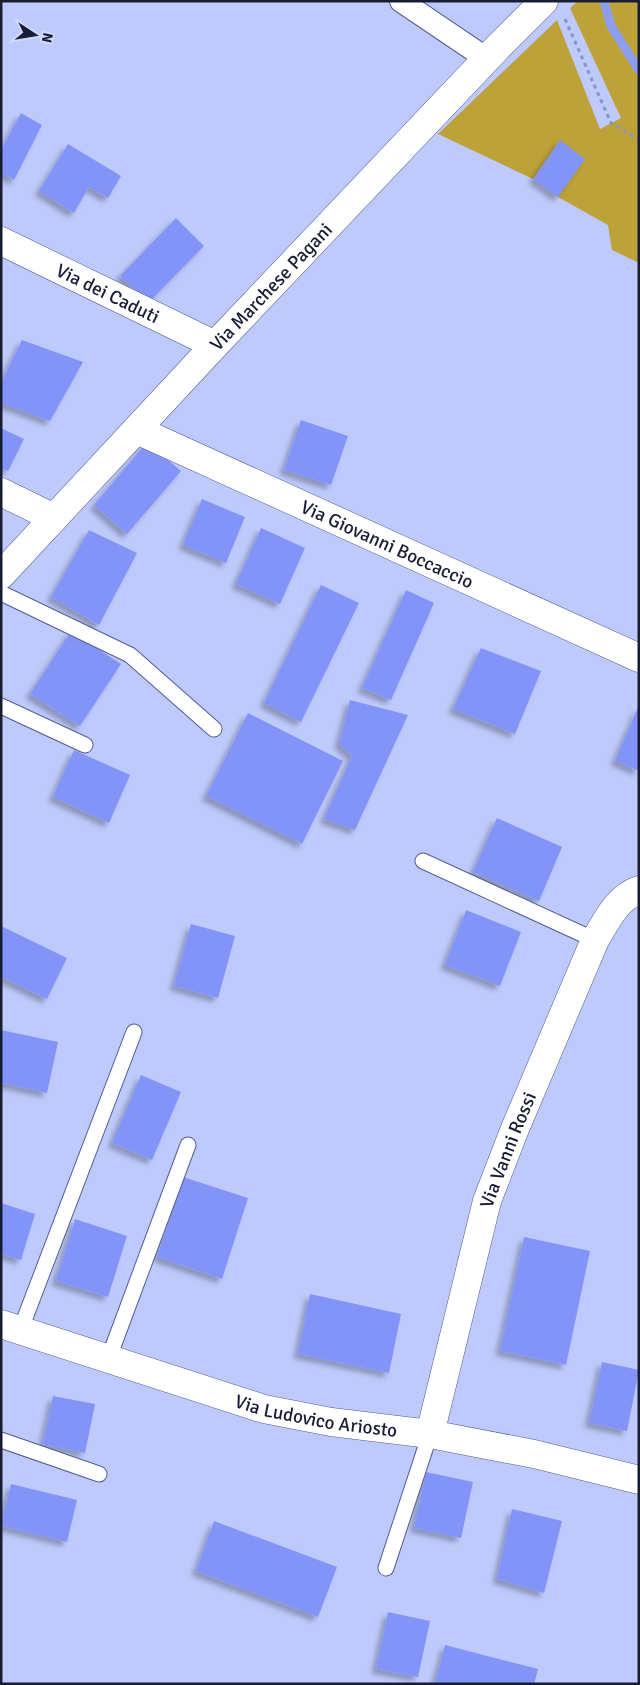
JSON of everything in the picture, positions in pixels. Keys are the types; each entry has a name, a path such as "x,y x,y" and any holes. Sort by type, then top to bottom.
{"street":[{"path":"401,1 487,58"},
{"name":"Via Marchese Pagani","path":"1,575 215,345 487,58 554,9"},
{"name":"Via dei Caduti","path":"1,241 215,345"},
{"name":"Via Giovanni Boccaccio","path":"137,430 639,658"},
{"path":"1,492 54,518"},
{"name":"Via Vanni Rossi","path":"430,1434 487,1202 594,940 612,911 630,893 639,890"},
{"name":"Via Ludovico Ariosto","path":"11,1328 264,1409 331,1422 430,1434 534,1454 639,1480"}],"lane":[{"path":"1,593 130,654 214,730"},
{"path":"1,706 85,745"},
{"path":"423,861 594,940"},
{"path":"11,1328 134,1032"},
{"path":"108,1360 188,1145"},
{"path":"386,1568 430,1434"},
{"path":"1,1440 99,1474"}],"path":[{"path":"554,9 611,123 639,140"}],"shaded area":[{"path":"578,1 639,1 639,263 612,250 608,225 558,197 533,179 438,134 557,20 600,129 621,118 570,8"}],"building":[{"path":"21,113 42,125 14,180 1,173 1,150"},
{"path":"560,140 585,159 558,197 533,179"},
{"path":"68,144 121,176 108,198 89,187 74,213 39,191"},
{"path":"176,218 204,246 148,303 120,276"},
{"path":"22,340 83,362 50,421 1,403 1,383"},
{"path":"301,420 348,436 331,485 284,470"},
{"path":"1,428 24,439 8,471 1,467"},
{"path":"147,442 181,471 127,534 94,505"},
{"path":"202,499 245,517 226,563 183,545"},
{"path":"261,528 305,548 280,604 236,584"},
{"path":"89,530 137,553 99,625 51,597"},
{"path":"321,585 359,603 301,722 264,703"},
{"path":"406,590 434,603 391,700 362,688"},
{"path":"71,631 121,664 80,726 30,694"},
{"path":"481,648 541,671 515,734 453,709"},
{"path":"350,700 408,715 355,830 324,819 352,756 339,744"},
{"path":"639,705 639,771 615,761"},
{"path":"248,713 343,761 302,844 206,796"},
{"path":"74,750 130,775 109,823 53,797"},
{"path":"497,818 562,847 539,901 473,872"},
{"path":"466,910 521,932 500,986 445,965"},
{"path":"191,924 235,936 218,998 174,986"},
{"path":"1,926 67,958 47,999 1,977"},
{"path":"1,1030 58,1042 47,1093 1,1083"},
{"path":"141,1075 181,1092 152,1160 112,1143"},
{"path":"183,1177 248,1198 222,1279 157,1257"},
{"path":"1,1203 35,1214 21,1260 1,1254"},
{"path":"75,1219 127,1236 108,1297 56,1281"},
{"path":"524,1237 590,1251 566,1365 500,1351"},
{"path":"310,1294 401,1314 389,1373 298,1354"},
{"path":"602,1362 639,1370 627,1431 589,1423"},
{"path":"53,1396 95,1404 85,1453 43,1444"},
{"path":"426,1472 473,1482 461,1538 414,1528"},
{"path":"11,1484 77,1500 67,1542 1,1526"},
{"path":"512,1509 562,1521 544,1593 497,1579"},
{"path":"214,1521 337,1567 318,1617 196,1571"},
{"path":"388,1612 430,1621 418,1677 376,1669"},
{"path":"445,1645 538,1669 534,1684 435,1684"}],"waterway":[{"path":"604,1 611,26 639,70"}]}
